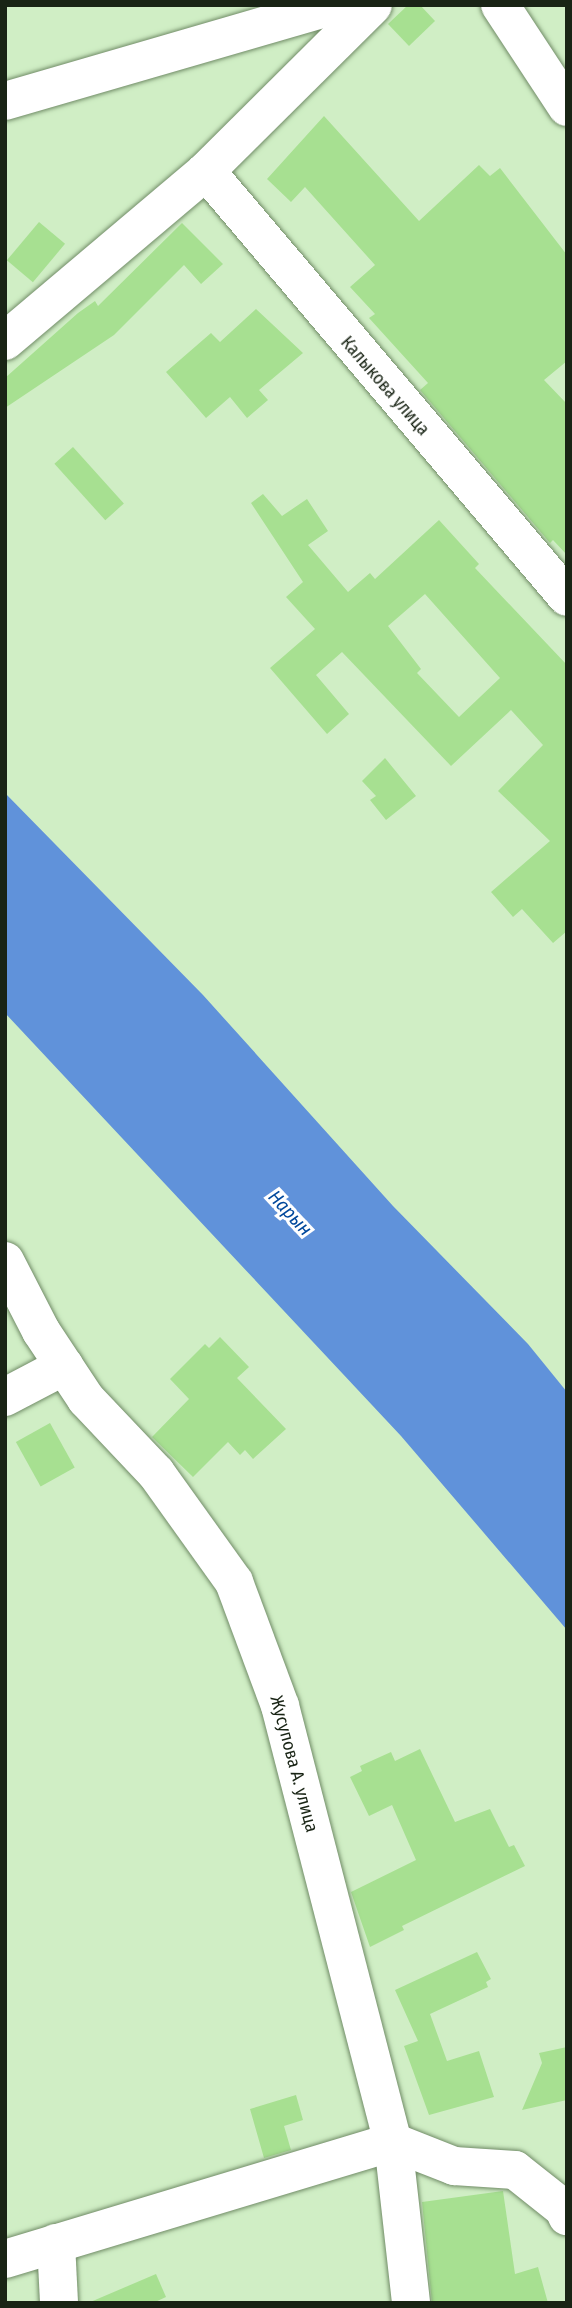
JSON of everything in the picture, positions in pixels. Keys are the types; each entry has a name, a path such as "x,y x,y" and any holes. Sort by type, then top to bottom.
{"street":[{"path":"5,101 336,5"},
{"path":"5,341 206,171 373,5"},
{"path":"500,5 567,107"},
{"name":"Калыкова улица","path":"206,171 567,597"},
{"name":"Жусупова А. улица","path":"5,1261 64,1366 86,1399 156,1473 234,1581 280,1706 393,2142 411,2303"},
{"path":"5,1397 64,1366"},
{"path":"5,2259 393,2142 454,2166 516,2170 567,2216"},
{"path":"56,2243 59,2303"}],"water":[{"name":"Нарын","path":"5,793 203,995 393,1206 528,1344 567,1392 567,1630 401,1436 5,1013"}],"building":[{"path":"408,5 420,5 435,21 409,46 388,24"},
{"path":"324,116 419,221 479,165 490,176 500,168 567,255 567,361 544,380 567,404 567,555 553,540 550,543 420,390 428,383 369,318 375,314 350,287 375,265 305,187 291,202 267,179"},
{"path":"39,222 65,244 33,282 7,260"},
{"path":"182,223 223,264 201,284 184,265 114,335 5,408 5,378 78,313 95,301 98,306"},
{"path":"256,309 303,353 259,390 268,400 247,418 230,397 206,418 166,372 211,333 220,342"},
{"path":"73,447 124,503 105,520 54,464"},
{"path":"263,494 282,516 307,499 328,531 308,545 348,592 370,573 375,579 439,520 479,564 475,568 567,665 567,931 553,943 522,909 513,917 491,892 550,841 498,791 543,745 511,710 451,766 342,652 316,675 349,714 327,734 270,668 315,629 286,597 303,582 251,503","holes":["425,594 500,678 459,717 417,673 421,669 388,626"]},
{"path":"385,758 416,796 386,820 370,800 376,796 362,781"},
{"path":"220,1337 249,1367 237,1378 286,1429 253,1459 245,1450 240,1455 228,1442 193,1477 152,1437 189,1399 170,1379 205,1344 209,1348"},
{"path":"50,1423 75,1468 41,1487 16,1442"},
{"path":"420,1749 455,1822 490,1809 509,1847 514,1845 525,1866 402,1926 404,1930 370,1947 351,1892 416,1860 392,1805 369,1816 350,1777 362,1771 360,1766 391,1752 395,1761"},
{"path":"477,1952 491,1979 486,1982 488,1987 430,2014 447,2061 479,2051 494,2097 429,2115 404,2046 418,2041 395,1990"},
{"path":"567,2047 567,2100 522,2110 542,2063 539,2053"},
{"path":"296,2095 303,2120 284,2126 291,2150 264,2158 250,2109"},
{"path":"503,2191 515,2274 538,2267 548,2303 432,2303 422,2202"},
{"path":"156,2274 166,2297 153,2303 88,2303"}]}
